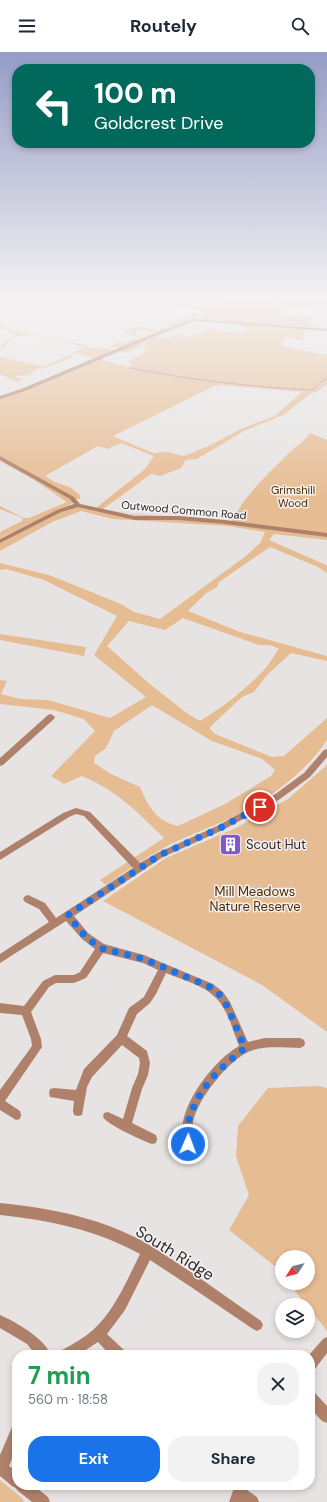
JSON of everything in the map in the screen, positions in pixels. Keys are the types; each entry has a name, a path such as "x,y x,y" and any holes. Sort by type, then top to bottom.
{"street":[{"path":"0,398 86,364"},
{"path":"0,458 66,495 78,505"},
{"path":"0,541 59,511 78,505"},
{"name":"Outwood Common Road","path":"78,505 135,518 210,521 327,535"},
{"path":"0,764 51,717"},
{"path":"1,957 160,855 227,824 277,797 306,775 327,752"},
{"path":"2,858 62,817 76,811 87,814 138,868"},
{"path":"28,899 42,906 56,923"},
{"path":"68,915 85,936 100,948 130,955 210,987 220,995 227,1006 245,1048"},
{"path":"0,1099 36,1047 37,1038 28,1023 26,1010 46,984 55,979 74,979 83,975 100,948"},
{"path":"78,1111 80,1096 88,1073 121,1038 134,1011 147,1000 164,968"},
{"path":"0,1008 26,1010"},
{"path":"121,1038 143,1055 145,1063 143,1075 137,1088 126,1127"},
{"path":"187,1156 188,1121 198,1099 215,1074 245,1048 270,1043 300,1043"},
{"path":"54,1093 80,1096"},
{"path":"0,1104 16,1115"},
{"path":"108,1117 152,1139"},
{"name":"South Ridge","path":"0,1209 23,1211 69,1220 105,1232 148,1251 257,1325"},
{"path":"74,1350 98,1334 128,1292 148,1251"},
{"path":"0,1321 31,1340 40,1350"},
{"path":"98,1334 115,1350"},
{"path":"315,1358 327,1343"},
{"path":"315,1403 327,1416"},
{"path":"12,1443 0,1468 12,1477"},
{"path":"27,1490 38,1500"},
{"path":"239,1493 252,1502"}],"green space":[{"path":"0,364 30,364 44,367 51,364 56,364 43,369 39,368 30,374 33,375 15,376 23,380 17,382 0,374"},
{"path":"87,364 116,364 128,367 133,364 327,364 327,384 317,392 311,393 285,414 244,431 197,459 186,460 181,468 160,476 151,474 103,509 131,514 230,520 140,516 96,508 145,469 154,456 121,443 108,449 98,446 45,476 55,482 70,487 80,495 80,499 73,499 73,503 0,538 0,532 22,521 23,518 0,509 0,506 24,518 29,518 67,502 34,480 0,461 0,398","holes":["221,385 302,392 275,416 241,429 211,445 184,456 167,452 153,453 113,436 214,386"]},
{"name":"Grimshill Wood","path":"310,433 327,440 327,540 274,534 269,540 324,564 327,566 327,573 318,567 270,547 219,582 217,587 205,594 188,611 240,632 327,656 327,661 291,653 267,675 254,692 242,697 209,728 215,734 272,757 284,756 327,718 327,740 297,774 259,803 233,817 186,837 154,853 106,885 100,880 164,838 126,802 106,788 82,776 64,784 51,776 95,731 84,719 54,710 0,704 0,680 7,681 1,694 20,699 48,700 110,718 146,697 94,655 117,616 44,580 6,569 0,570 0,563 49,575 121,604 134,612 160,619 246,556 260,543 265,532 228,526 113,519 81,511 52,522 0,551 0,542 50,515 82,506 124,517 232,521 237,511 258,484","holes":["183,618 259,645 270,645 279,649 264,670 248,686 200,721 188,714 151,685 107,646 129,621 165,630","152,705 212,741 262,759 275,770 271,776 225,804 178,826 170,824 154,812 140,787 111,774 94,763 95,756 106,748 114,731"]},
{"path":"0,634 86,647 84,656 0,640"},
{"name":"Mill Meadows Nature Reserve","path":"327,765 327,1032 262,985 103,901 166,858 236,828 288,799"},
{"path":"319,1086 327,1088 327,1331 315,1316 315,1298 301,1298 294,1290 315,1290 315,1250 275,1250 275,1266 229,1230 249,1195 236,1156 238,1126 268,1088"},
{"path":"0,1480 23,1499 24,1502 0,1502"}],"waterway":[{"path":"130,368 221,382 313,390 324,379 327,379"}],"place":[{"name":"Scout Hut","path":"230,844"}],"route":[{"path":"188,1144 188,1121 208,1082 222,1066 245,1048 227,1006 220,995 210,987 144,959 100,948 85,936 68,915 160,855 220,828 260,807"}]}
